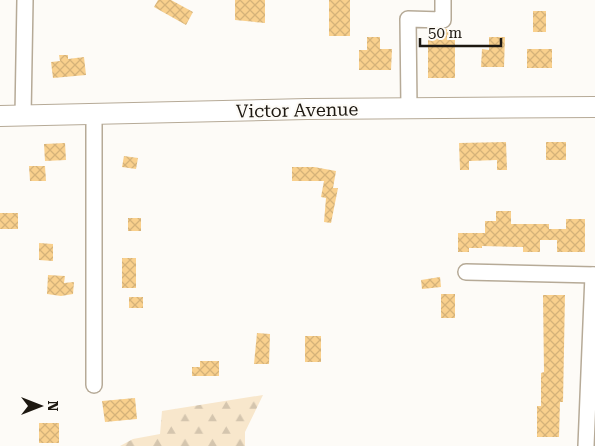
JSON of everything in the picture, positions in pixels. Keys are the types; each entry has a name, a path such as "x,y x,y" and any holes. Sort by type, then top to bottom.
{"main road":[{"name":"Victor Avenue","path":"0,116 409,108 595,107"}],"street":[{"path":"23,116 25,0"},
{"path":"409,108 408,20 443,20 443,0"},
{"path":"94,114 94,385"},
{"path":"466,272 594,275 586,446"}],"green space":[{"path":"263,395 245,432 245,446 120,446 133,439 160,434 162,411"}],"building":[{"path":"158,0 171,0 193,12 186,25 154,7"},
{"path":"235,0 265,0 265,23 235,20"},
{"path":"329,0 350,0 350,36 329,36"},
{"path":"533,11 546,11 546,32 533,32"},
{"path":"428,29 455,29 455,78 428,78"},
{"path":"367,37 380,37 380,49 392,49 391,70 359,70 359,50 367,50"},
{"path":"489,37 505,37 504,67 481,67 482,49 489,50"},
{"path":"527,49 552,49 552,68 527,68"},
{"path":"59,55 68,55 68,59 84,57 86,75 53,78 51,62 60,61"},
{"path":"506,142 507,170 497,170 497,160 469,161 469,170 460,170 459,143"},
{"path":"546,142 566,142 566,160 546,160"},
{"path":"65,143 66,160 45,161 44,144"},
{"path":"124,156 138,158 136,169 122,167"},
{"path":"29,166 45,166 46,181 30,181"},
{"path":"292,167 314,167 336,171 333,188 338,188 331,223 324,222 326,198 321,197 324,181 292,181"},
{"path":"496,211 511,211 511,224 549,224 549,229 566,229 566,219 585,219 585,252 557,252 557,240 540,240 540,252 523,252 523,247 482,246 482,248 469,248 469,252 458,252 458,233 485,233 485,221 496,221"},
{"path":"0,213 18,213 18,229 0,229"},
{"path":"128,218 141,218 141,231 128,231"},
{"path":"39,243 53,244 53,261 39,260"},
{"path":"122,258 136,258 136,288 122,288"},
{"path":"48,275 65,276 64,283 74,282 73,294 61,296 47,294"},
{"path":"440,277 441,287 422,289 421,280"},
{"path":"441,294 455,294 455,318 441,318"},
{"path":"543,295 565,295 563,402 560,402 559,437 537,437 537,406 541,406 541,373 544,372"},
{"path":"129,297 143,297 143,308 129,308"},
{"path":"257,333 270,334 269,364 254,364"},
{"path":"305,336 321,336 321,362 305,362"},
{"path":"200,361 219,361 219,376 192,376 192,367 200,367"},
{"path":"135,398 137,419 105,422 102,401"},
{"path":"39,423 59,423 59,443 39,443"}]}
